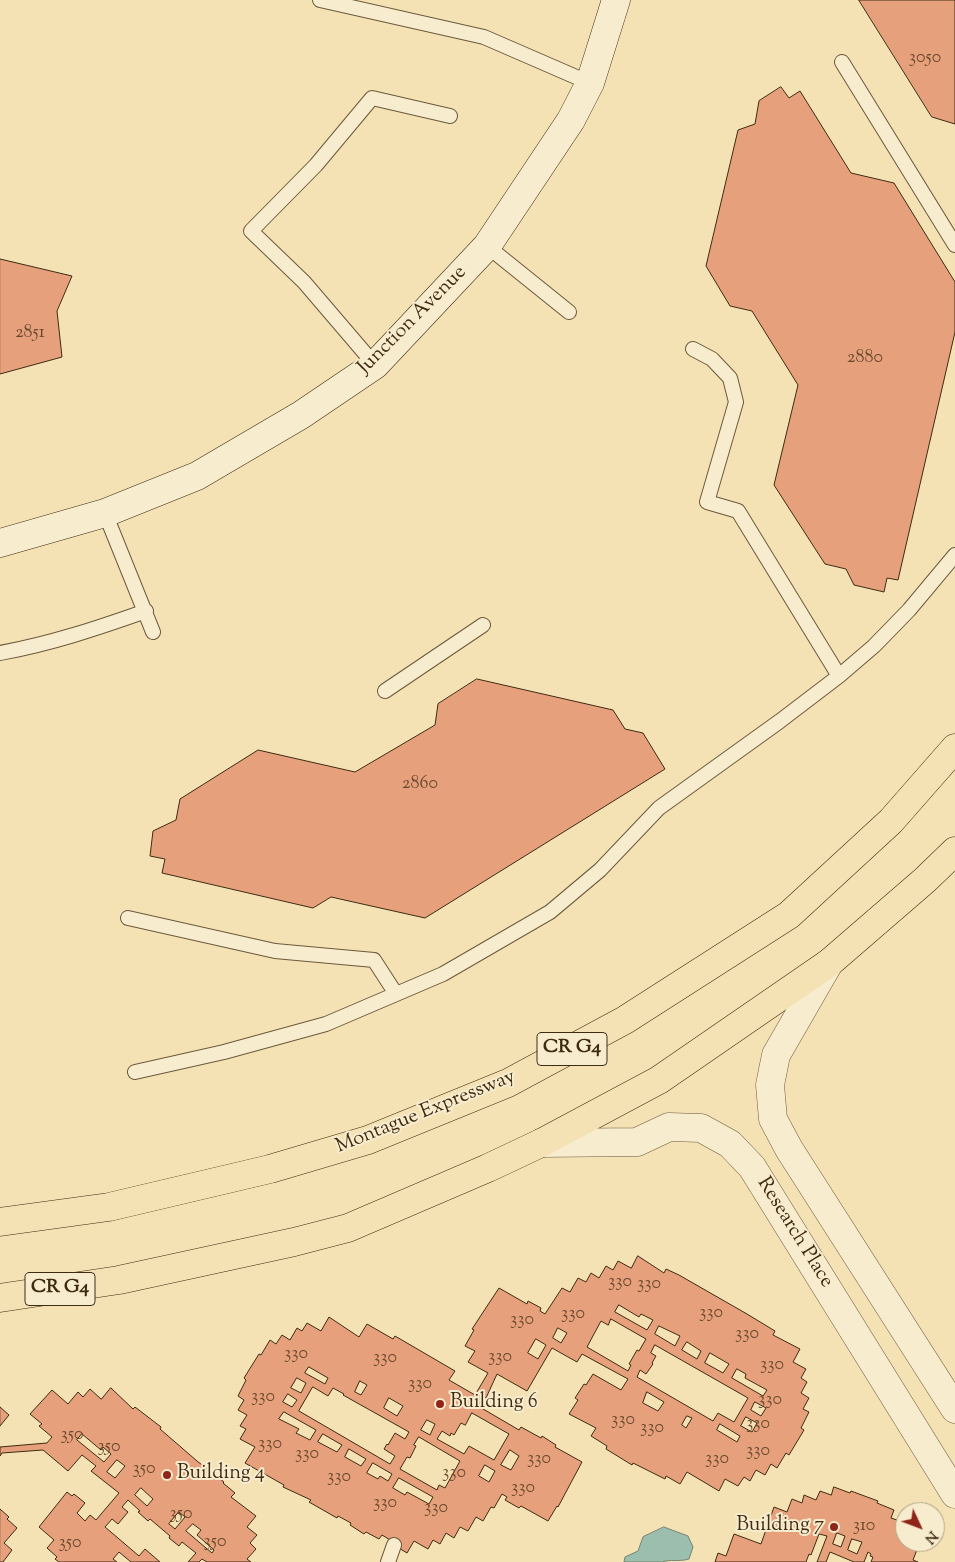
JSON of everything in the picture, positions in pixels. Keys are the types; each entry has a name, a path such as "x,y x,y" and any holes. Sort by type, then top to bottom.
{"highway":[{"name":"Montague Expressway","path":"0,1222 109,1207 270,1169 368,1140 508,1083 626,1020 789,915 891,821 955,748"},
{"name":"CR G4","path":"0,1298 119,1280 294,1242 348,1228 488,1168 541,1143 659,1080 830,963 925,880 955,851"}],"street":[{"name":"Junction Avenue","path":"0,543 105,514 197,476 301,415 375,365 487,246 571,120 590,83 616,0"},
{"name":"Research Place","path":"830,963 776,1055 770,1085 773,1119 789,1149 955,1410"},
{"name":"Research Place","path":"541,1143 637,1142 669,1127 700,1128 730,1144 752,1167 955,1494"}],"lane":[{"path":"320,0 484,37 590,83"},
{"path":"842,62 955,245"},
{"path":"375,365 304,282 251,230 316,165 372,98 450,116"},
{"path":"487,246 568,312"},
{"path":"693,349 712,359 730,378 736,402 707,502 738,511 839,676"},
{"path":"105,514 153,632"},
{"path":"135,1072 224,1052 326,1024 443,974 550,912 600,870 659,808 780,721 839,676 874,646 909,610 954,556"},
{"path":"0,654 27,649 104,626 146,611"},
{"path":"386,691 483,625"},
{"path":"128,918 275,951 374,960 396,994"},
{"path":"388,1562 394,1545"}],"shaded area":[{"path":"664,1527 688,1536 693,1547 689,1559 662,1562 624,1562 625,1557 638,1551 643,1537"}],"building":[{"path":"859,0 955,0 955,124 932,117"},
{"path":"781,87 789,98 800,91 851,173 894,183 955,282 955,332 898,580 887,578 884,592 854,585 846,569 825,564 774,485 798,385 752,311 730,306 706,266 738,130 755,124 759,101"},
{"path":"0,259 72,276 57,311 62,357 0,374"},
{"path":"477,679 613,710 625,729 643,733 665,769 425,918 331,897 313,908 162,873 165,859 150,856 153,831 176,820 180,799 258,750 355,772 435,725 438,704"},
{"name":"Building 6","path":"638,1256 664,1273 666,1269 679,1275 775,1331 773,1335 800,1349 793,1362 806,1369 801,1378 807,1382 801,1393 809,1398 803,1409 809,1412 801,1428 804,1430 789,1455 786,1453 777,1468 771,1464 765,1475 756,1470 750,1481 744,1477 738,1486 725,1479 719,1491 687,1472 680,1484 666,1476 665,1479 633,1463 632,1465 606,1449 607,1446 591,1436 596,1428 569,1414 578,1400 575,1398 593,1374 621,1390 628,1379 582,1354 577,1362 552,1348 527,1391 497,1374 486,1398 484,1397 478,1406 519,1430 521,1427 541,1438 542,1436 556,1445 555,1447 582,1462 558,1507 548,1521 521,1506 519,1508 505,1500 507,1497 502,1494 494,1508 491,1507 483,1521 476,1517 468,1531 460,1527 454,1538 446,1533 440,1544 433,1540 428,1549 414,1541 407,1553 382,1535 379,1539 366,1532 364,1534 350,1525 351,1523 338,1516 337,1518 309,1502 311,1500 283,1487 284,1485 245,1463 255,1447 240,1439 246,1429 240,1426 247,1415 238,1410 244,1400 238,1396 246,1380 244,1378 270,1340 276,1344 282,1335 290,1340 297,1328 302,1331 307,1323 321,1331 329,1317 359,1337 367,1324 393,1339 395,1336 455,1371 449,1380 475,1395 488,1373 468,1362 475,1351 465,1346 474,1330 472,1329 499,1288 527,1304 528,1301 541,1308 540,1311 545,1314 562,1288 570,1292 578,1278 586,1282 591,1273 599,1278 606,1266 613,1270 618,1261 631,1268","holes":["619,1305 639,1317 641,1314 653,1320 647,1330 615,1312","611,1319 646,1339 629,1364 631,1365 628,1371 587,1347 601,1321 608,1325","659,1326 680,1336 675,1346 655,1334","558,1328 567,1333 561,1343 553,1338","536,1339 546,1345 538,1359 528,1353","687,1342 701,1351 697,1359 682,1350","655,1345 748,1398 734,1422 718,1413 713,1421 637,1377 640,1370 646,1374 656,1356 651,1353","710,1353 729,1364 723,1373 705,1363","309,1367 328,1378 325,1384 305,1373","737,1369 746,1374 745,1378 767,1390 763,1396 732,1378","297,1378 306,1383 301,1393 291,1388","360,1381 367,1385 361,1395 355,1392","313,1387 328,1396 333,1388 409,1432 405,1439 395,1433 384,1449 395,1456 390,1464 299,1411","647,1392 664,1402 658,1411 643,1403","288,1394 297,1400 292,1407 283,1402","389,1398 403,1406 397,1416 384,1408","755,1402 766,1408 761,1416 751,1410","284,1412 316,1430 310,1440 296,1433 299,1429 279,1419","472,1413 509,1434 494,1460 469,1446 464,1454 437,1439 442,1431 450,1436 451,1433 454,1435 461,1423 465,1425","687,1416 692,1418 686,1428 682,1425","746,1417 757,1423 752,1432 741,1426","427,1420 435,1424 430,1435 421,1430","720,1424 740,1436 737,1442 717,1430","323,1434 342,1445 337,1452 318,1442","419,1437 460,1461 445,1488 439,1485 437,1490 400,1469 407,1457 410,1458","349,1449 366,1459 361,1466 345,1457","510,1450 519,1456 511,1470 501,1465","373,1463 392,1474 388,1481 380,1476 378,1479 367,1473","485,1465 495,1471 489,1482 479,1476","399,1478 433,1497 429,1504 407,1492 405,1495 393,1488"]},
{"name":"Building 4","path":"111,1388 133,1409 135,1407 161,1427 160,1429 235,1493 231,1497 256,1516 247,1527 257,1535 250,1543 256,1549 247,1559 251,1562 207,1562 202,1559 199,1562 188,1562 196,1553 182,1542 179,1546 150,1519 148,1521 138,1512 140,1511 128,1500 122,1507 128,1512 118,1524 112,1519 105,1527 139,1556 145,1549 160,1562 131,1562 119,1552 113,1559 117,1562 59,1562 55,1559 57,1557 47,1548 54,1540 39,1527 67,1492 72,1496 74,1494 85,1503 77,1513 85,1521 90,1515 96,1520 119,1493 91,1471 96,1466 82,1455 68,1471 43,1450 2,1453 0,1456 0,1447 47,1443 52,1437 39,1426 42,1424 30,1414 52,1390 68,1404 78,1392 83,1397 90,1389 101,1399","holes":["82,1434 101,1450 103,1447 111,1454 104,1462 77,1440","117,1460 125,1466 115,1478 107,1472","141,1488 153,1499 147,1506 135,1495","179,1512 185,1517 175,1529 169,1524","193,1524 201,1530 197,1535 214,1550 212,1553 186,1531"]},
{"path":"0,1407 9,1415 0,1426"},
{"name":"Building 7","path":"834,1487 850,1493 851,1491 878,1501 877,1503 894,1510 891,1518 895,1519 895,1552 916,1552 913,1560 918,1562 871,1562 873,1557 868,1552 864,1562 854,1562 830,1552 826,1562 817,1562 827,1536 819,1534 811,1555 809,1554 806,1562 715,1562 718,1553 726,1556 734,1534 761,1544 774,1507 787,1512 792,1499 802,1503 804,1495 816,1500 820,1491 831,1495","holes":["837,1533 845,1536 841,1547 833,1544","852,1539 862,1542 857,1554 848,1550"]},
{"path":"0,1509 17,1528 4,1543 12,1550 3,1562 0,1562"}],"place":[{"name":"Building 6","path":"440,1404"},
{"name":"Building 4","path":"167,1475"},
{"name":"Building 7","path":"834,1527"}]}
